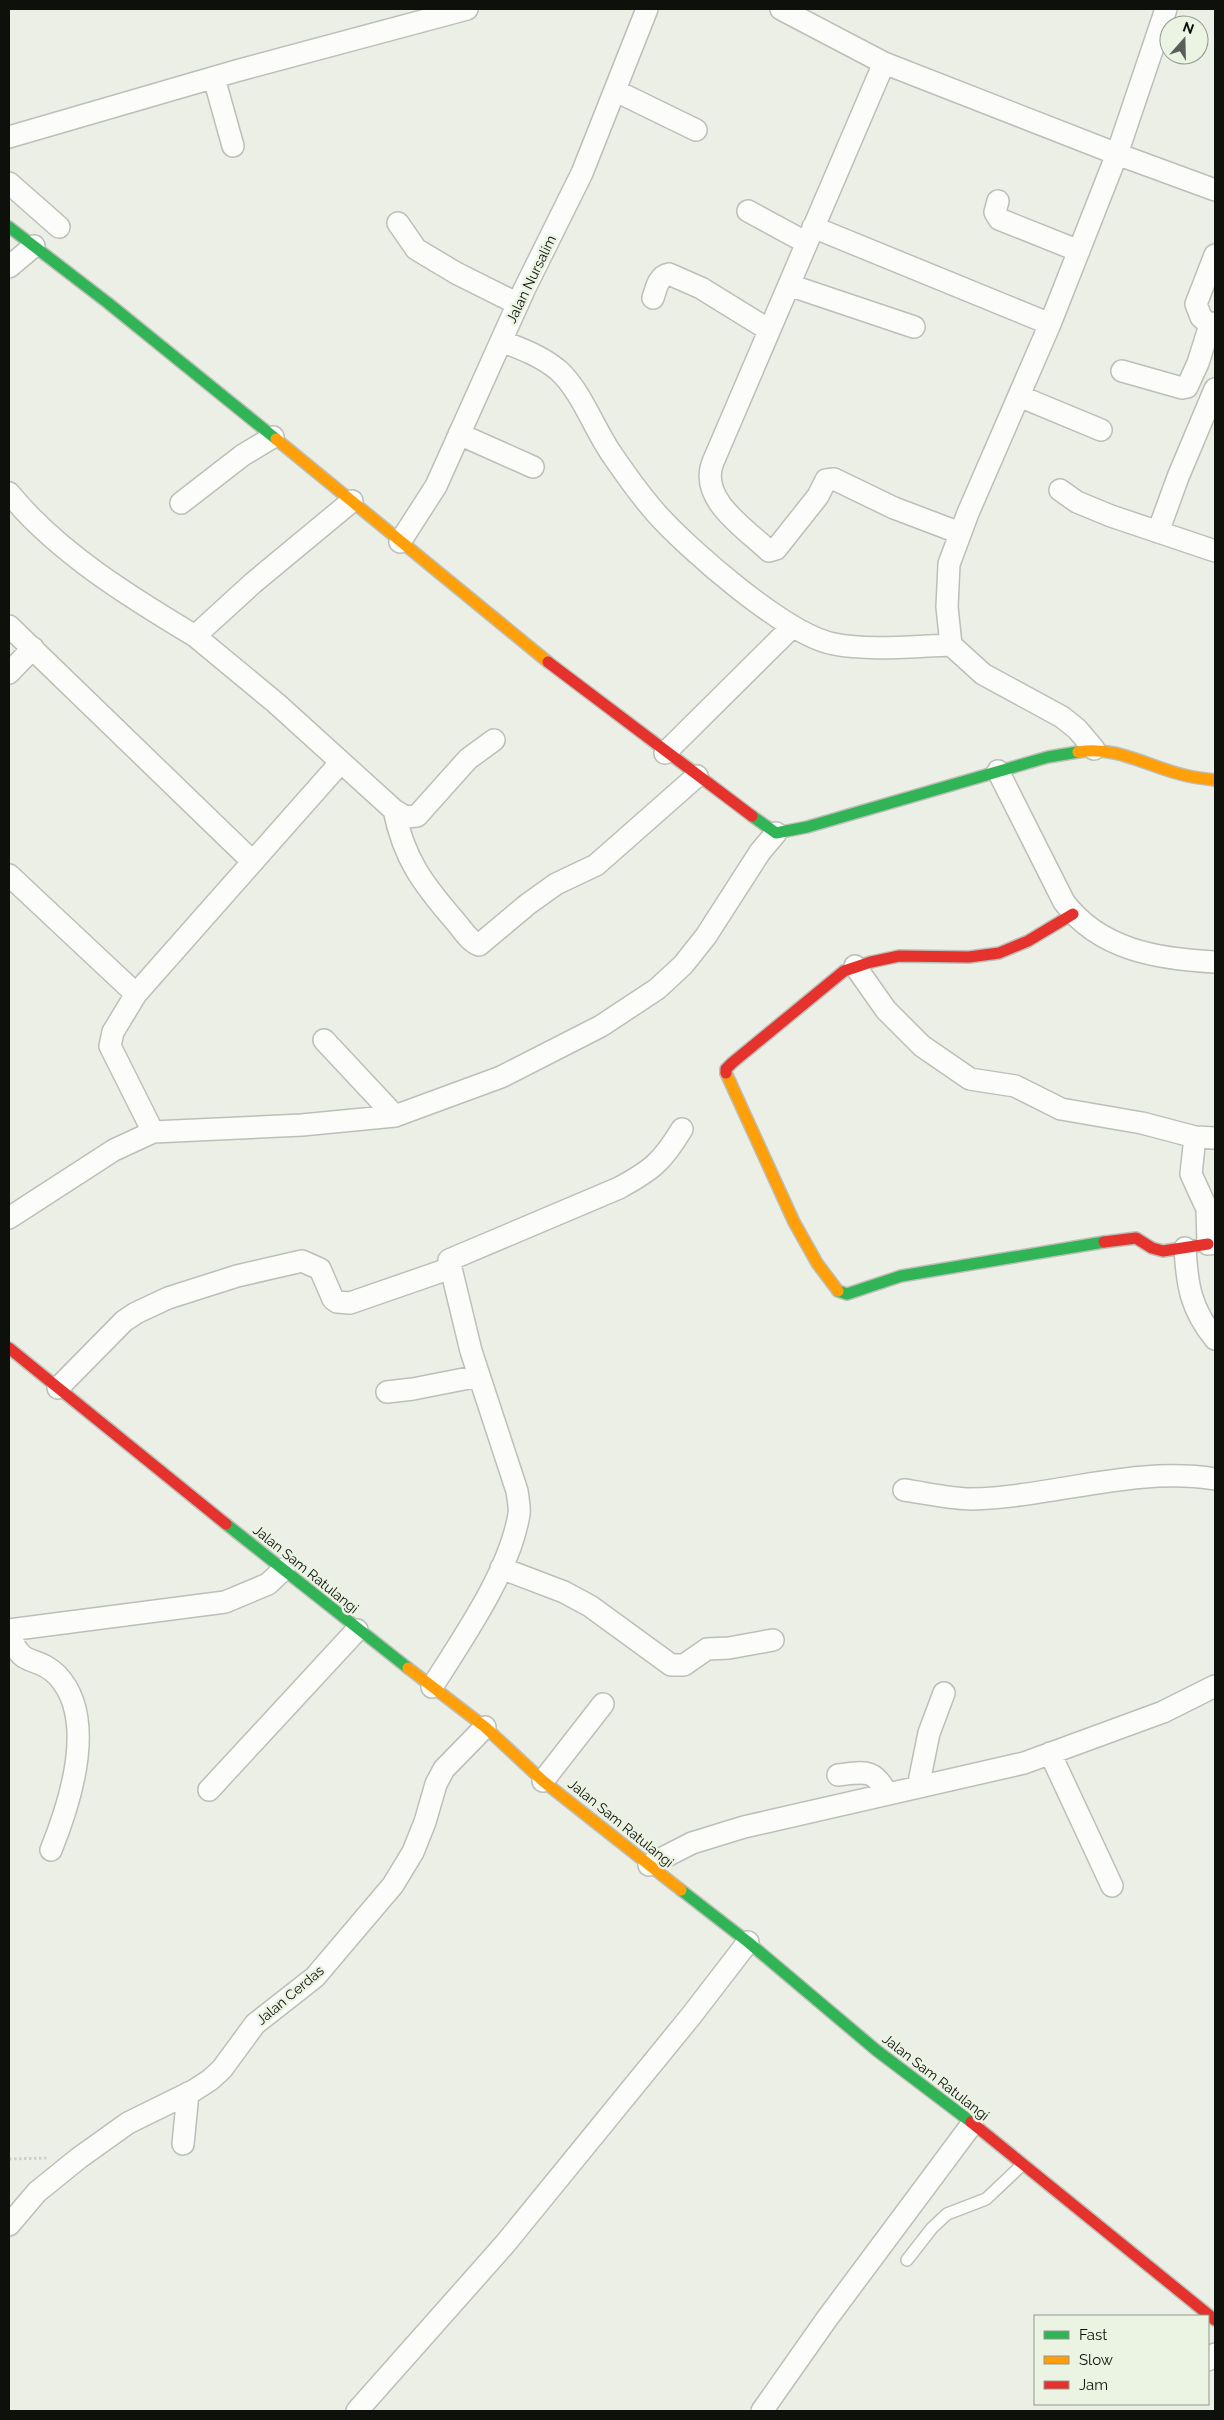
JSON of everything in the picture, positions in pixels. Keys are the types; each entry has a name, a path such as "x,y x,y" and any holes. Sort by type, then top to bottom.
{"street":[{"path":"9,137 214,78 467,9"},
{"name":"Jalan Nursalim","path":"400,542 436,486 518,304 582,173 647,9"},
{"path":"781,9 884,63 1215,190"},
{"path":"1094,749 1077,728 1062,717 983,674 951,645 946,607 949,564 960,533 1050,324 1117,154 1166,9"},
{"path":"884,63 710,469 709,483 714,494 725,509 769,551 773,552 818,496 826,480 834,479 894,508 960,533"},
{"path":"214,78 233,146"},
{"path":"616,91 696,130"},
{"path":"9,183 59,227"},
{"path":"998,201 995,212 999,219 1079,251"},
{"path":"748,211 1050,324"},
{"path":"398,223 416,249 456,273 518,304"},
{"path":"9,227 204,379 400,542 665,752 776,834"},
{"path":"9,267 34,246"},
{"path":"1122,371 1182,388 1187,387 1213,324 1201,317 1196,304 1215,255"},
{"path":"653,298 663,276 669,274 701,288 769,330"},
{"path":"789,285 914,327"},
{"path":"501,341 528,351 560,372 572,387 612,455 655,512 726,578 792,627 833,644 951,645"},
{"path":"1158,532 1178,477 1215,389"},
{"path":"1019,396 1102,430"},
{"path":"459,434 533,467"},
{"path":"181,503 243,455 273,437"},
{"path":"1060,490 1078,502 1215,551"},
{"path":"9,493 25,512 96,571 141,604 195,636 276,703 394,810 406,817 417,816 468,759 494,740"},
{"path":"195,636 253,583 352,501"},
{"path":"9,626 253,862"},
{"path":"665,752 792,627"},
{"path":"9,673 33,648"},
{"path":"9,1218 114,1150 153,1132 302,1125 395,1116 501,1077 601,1026 657,989 683,965 706,936 760,852 776,834 807,827 998,770 1048,757 1094,749 1186,776 1215,780"},
{"path":"153,1132 110,1046 113,1032 136,994 341,762"},
{"path":"998,770 1064,902 1073,914 1092,930 1113,942 1143,954 1215,962"},
{"path":"394,810 400,836 420,878 457,924 479,946 528,904 556,884 596,865 697,776"},
{"path":"9,876 136,994"},
{"path":"855,966 886,1010 916,1040 970,1079 1015,1086 1061,1109 1142,1123 1205,1138 1191,1174 1206,1210 1212,1243 1185,1248 1157,1250 1134,1236 901,1276 845,1294 834,1289 816,1263 794,1222 725,1072 732,1062 832,979 855,966 917,955 962,957 999,953 1040,934 1073,914"},
{"path":"324,1040 395,1116"},
{"path":"432,1687 459,1645 502,1568 513,1540 519,1512 517,1491 475,1364 449,1260 619,1188 644,1174 666,1155 682,1129"},
{"path":"1185,1248 1187,1285 1194,1307 1215,1339"},
{"path":"58,1388 94,1351 136,1313 168,1298 228,1279 291,1262 307,1261 320,1269 333,1299 339,1303 350,1303 451,1268"},
{"name":"Jalan Sam Ratulangi","path":"9,1348 357,1630 485,1728 544,1780 648,1865 748,1942 876,2050 972,2124 1209,2315"},
{"path":"387,1392 413,1390 475,1364"},
{"path":"904,1490 971,1499 1160,1477 1215,1480"},
{"path":"502,1568 564,1592 590,1606 671,1665 684,1665 707,1649 729,1648 773,1640"},
{"path":"51,1850 66,1814 77,1771 78,1735 73,1704 66,1687 56,1675 18,1652 9,1630 224,1602 268,1584 284,1569"},
{"path":"209,1790 357,1630"},
{"path":"648,1865 692,1843 744,1828 1024,1763 1163,1712 1215,1686"},
{"path":"918,1787 929,1733 944,1693"},
{"path":"544,1780 603,1704"},
{"name":"Jalan Cerdas","path":"9,2225 37,2192 79,2158 128,2123 210,2080 222,2068 256,2024 315,1977 393,1885 413,1852 425,1822 436,1784 444,1769 485,1728"},
{"path":"1050,1753 1112,1886"},
{"path":"838,1775 860,1772 872,1774 878,1779 887,1794"},
{"path":"357,2411 505,2244 691,2016 748,1942"},
{"path":"183,2144 188,2093"},
{"path":"762,2411 826,2320 972,2124"}],"lane":[{"path":"907,2260 932,2228 947,2214 986,2199 1022,2165"}],"path":[{"path":"9,2159 79,2158"}],"traffic: fast":[{"path":"9,227 108,303 276,439"},
{"path":"752,816 776,833 807,827 1048,757 1078,752"},
{"path":"838,1291 847,1294 901,1276 1104,1242"},
{"path":"226,1524 408,1668"},
{"path":"681,1890 748,1942 876,2050 971,2122"}],"traffic: slow":[{"path":"276,439 548,662"},
{"path":"1078,752 1092,751 1120,754 1191,777 1215,780"},
{"path":"726,1073 794,1222 817,1263 838,1291"},
{"path":"408,1668 485,1727 543,1781 681,1890"}],"traffic: jam":[{"path":"548,662 752,816"},
{"path":"726,1073 726,1069 732,1063 844,971 871,962 899,956 969,957 999,953 1028,941 1073,914"},
{"path":"1104,1242 1136,1238 1152,1248 1163,1251 1208,1244"},
{"path":"9,1348 226,1524"},
{"path":"971,2122 1209,2315"},
{"path":"1209,2315 1215,2320"}]}
